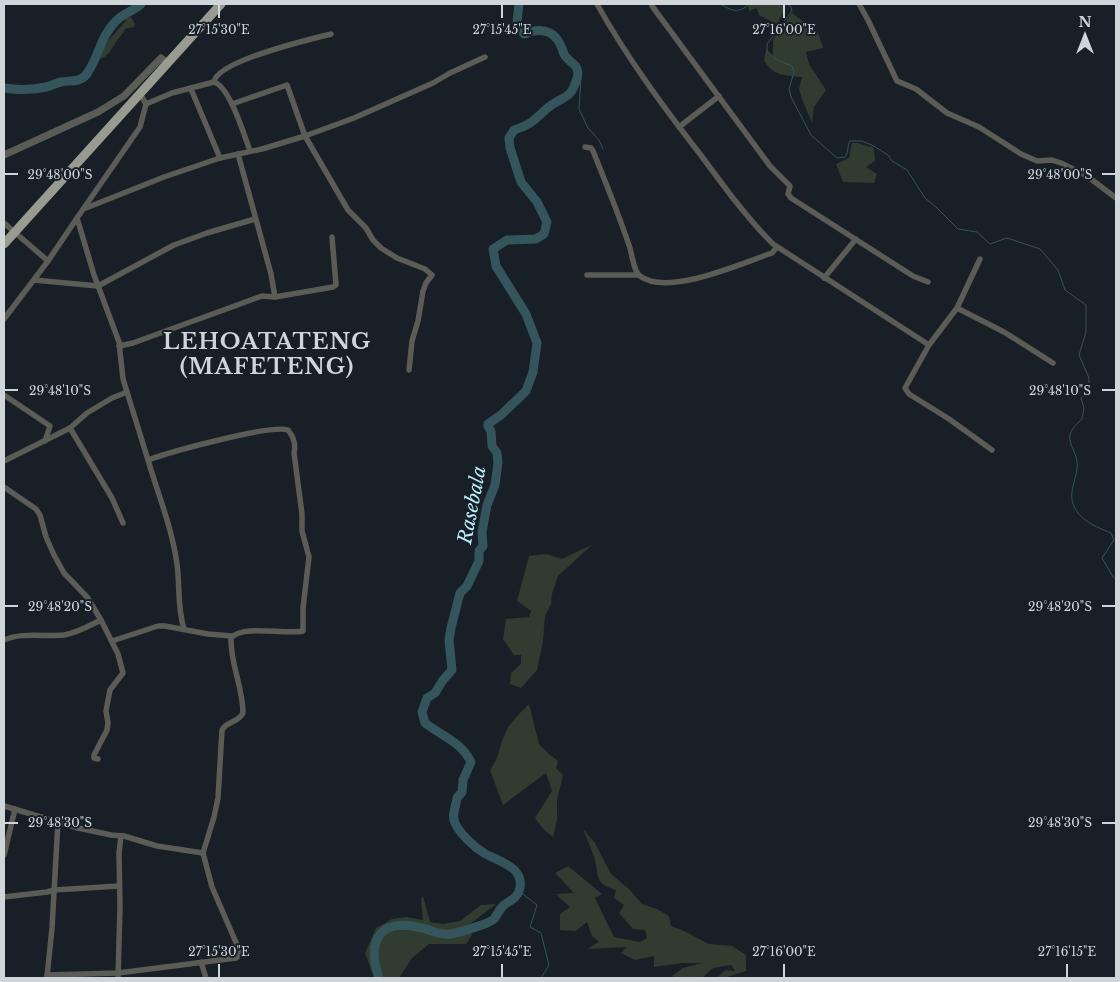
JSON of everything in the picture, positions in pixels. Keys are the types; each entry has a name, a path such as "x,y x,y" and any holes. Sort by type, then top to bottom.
{"main road":[{"path":"4,244 221,4"}],"street":[{"path":"597,4 623,49 754,226 777,247 929,345"},
{"path":"859,4 897,81 916,89 946,113 979,127 1021,154 1037,161 1052,160 1062,163 1087,176 1116,198"},
{"path":"652,6 770,166 790,186 788,194 791,198 913,276 928,282"},
{"path":"214,82 217,75 250,57 294,42 330,34"},
{"path":"86,208 140,186 220,158 305,136 368,113 485,57"},
{"path":"4,155 98,112 124,96 161,58 168,62"},
{"path":"146,104 172,93 214,82 221,86 232,104 250,151"},
{"path":"232,104 287,85 305,136 348,210 366,228 373,240 381,248 397,258 425,269 432,275 423,291 418,321 412,341 409,370"},
{"path":"190,89 220,158"},
{"path":"4,319 48,262 140,127 146,104 140,94"},
{"path":"679,127 718,96"},
{"path":"585,147 591,148 593,151 623,227 638,275"},
{"path":"238,154 270,268 275,298"},
{"path":"77,218 98,286 120,346 123,379 172,535 184,629"},
{"path":"34,280 98,286 174,245 255,219"},
{"path":"4,223 48,262"},
{"path":"120,346 212,315 250,299 262,296 275,298 329,289 336,285 332,237"},
{"path":"824,278 856,239"},
{"path":"587,275 638,275 659,282 688,281 772,253 777,247"},
{"path":"980,259 957,308 929,345 906,388 909,394 949,419 992,450"},
{"path":"957,308 1004,332 1053,363"},
{"path":"4,461 70,428 87,413 112,398 127,392"},
{"path":"4,395 50,426 45,441"},
{"path":"70,428 108,492 123,523"},
{"path":"112,641 158,626 174,626 208,634 232,636 247,632 290,633 303,631 303,608 308,557 302,531 302,514 294,453 295,446 288,430 252,433 148,460"},
{"path":"4,487 36,509 40,515 49,544 64,573 87,597 118,654 123,673 110,690 106,711 107,730 94,755 94,758 98,759"},
{"path":"4,640 17,636 63,635 77,632 101,620"},
{"path":"58,822 47,977 118,976 236,958 241,954 212,887 203,853 218,798 222,730 226,724 238,720 243,713 230,640 232,636"},
{"path":"4,806 58,822 157,846 203,853"},
{"path":"4,855 15,809"},
{"path":"118,976 119,853 121,836"},
{"path":"4,897 54,890 119,886"},
{"path":"201,962 206,978"}],"green space":[{"path":"748,4 784,4 785,9 777,24 759,15 757,8 749,11"},
{"path":"792,13 818,33 823,48 806,52 809,64 826,90 814,107 812,123 799,89 802,77 776,73 764,61 766,50 773,57 773,39"},
{"path":"131,17 135,24 134,27 125,29 110,52 101,59 99,56 105,44 127,18"},
{"path":"852,143 872,146 874,149 875,161 866,167 877,174 874,183 843,182 836,164 849,158"},
{"path":"593,544 558,576 551,604 545,616 543,641 537,670 521,688 510,684 511,673 521,664 521,655 514,655 503,639 506,619 529,617 531,611 517,601 529,556 546,554 562,559"},
{"path":"529,704 539,744 558,761 556,768 563,775 557,801 557,820 553,837 543,829 535,818 552,791 546,773 503,805 490,770 496,761 508,727"},
{"path":"583,829 595,843 611,874 629,889 642,904 657,909 669,916 671,926 709,944 732,946 746,955 746,971 724,978 716,978 726,970 735,971 731,965 713,968 702,978 676,978 672,976 683,968 702,963 683,963 654,967 654,956 635,960 621,953 627,947 587,949 599,942 592,936 587,922 576,931 560,930 560,914 570,907 556,894 574,893 555,873 568,866 602,894 595,898 614,937 640,942 647,938 645,930 633,929 619,913 624,905 614,898 616,890 604,885 599,880 595,860"},
{"path":"423,896 430,922 443,924 460,921 481,905 496,904 469,925 472,935 466,944 429,944 412,958 399,978 374,978 365,953 376,928 392,919 406,917 423,920 421,899"}],"waterway":[{"path":"4,88 36,89 83,78 86,76 103,39 111,27 119,18 141,4"},
{"name":"Rasebala","path":"379,978 374,953 380,935 387,929 408,925 440,934 461,932 494,919 500,909 516,896 519,891 519,876 515,871 503,862 480,850 457,827 453,817 454,811 457,798 462,792 463,780 471,762 457,744 425,723 422,712 427,698 435,693 452,670 449,640 451,628 460,593 467,586 479,561 479,551 483,546 482,532 487,505 495,485 498,463 497,453 492,446 491,431 488,424 501,415 526,391 533,372 537,343 526,314 496,266 493,249 507,240 536,239 544,234 547,222 537,202 521,182 510,148 509,138 514,130 531,122 553,104 568,95 578,75 577,68 566,57 553,35 545,31 524,34 517,22 519,4"},
{"path":"721,4 735,10 742,9 749,4"},
{"path":"787,4 791,7 792,11 767,44 767,51 777,60 792,66 794,72 789,89 791,97 811,135 837,158 845,157 850,141 861,141 872,145 907,170 925,198 958,229 977,232 990,244 1007,238 1040,249 1058,270 1065,290 1086,305 1086,332 1079,355 1089,378 1089,390 1081,398 1084,408 1082,419 1070,434 1070,441 1077,461 1072,498 1076,510 1083,518 1111,533 1114,540 1102,558 1116,579"},
{"path":"578,74 581,77 579,109 588,128 599,140 603,149"},
{"path":"519,891 537,905 530,927 541,933 549,965 541,978"}],"district":[{"name":"LEHOATATENG (MAFETENG)","path":"267,354"}]}
